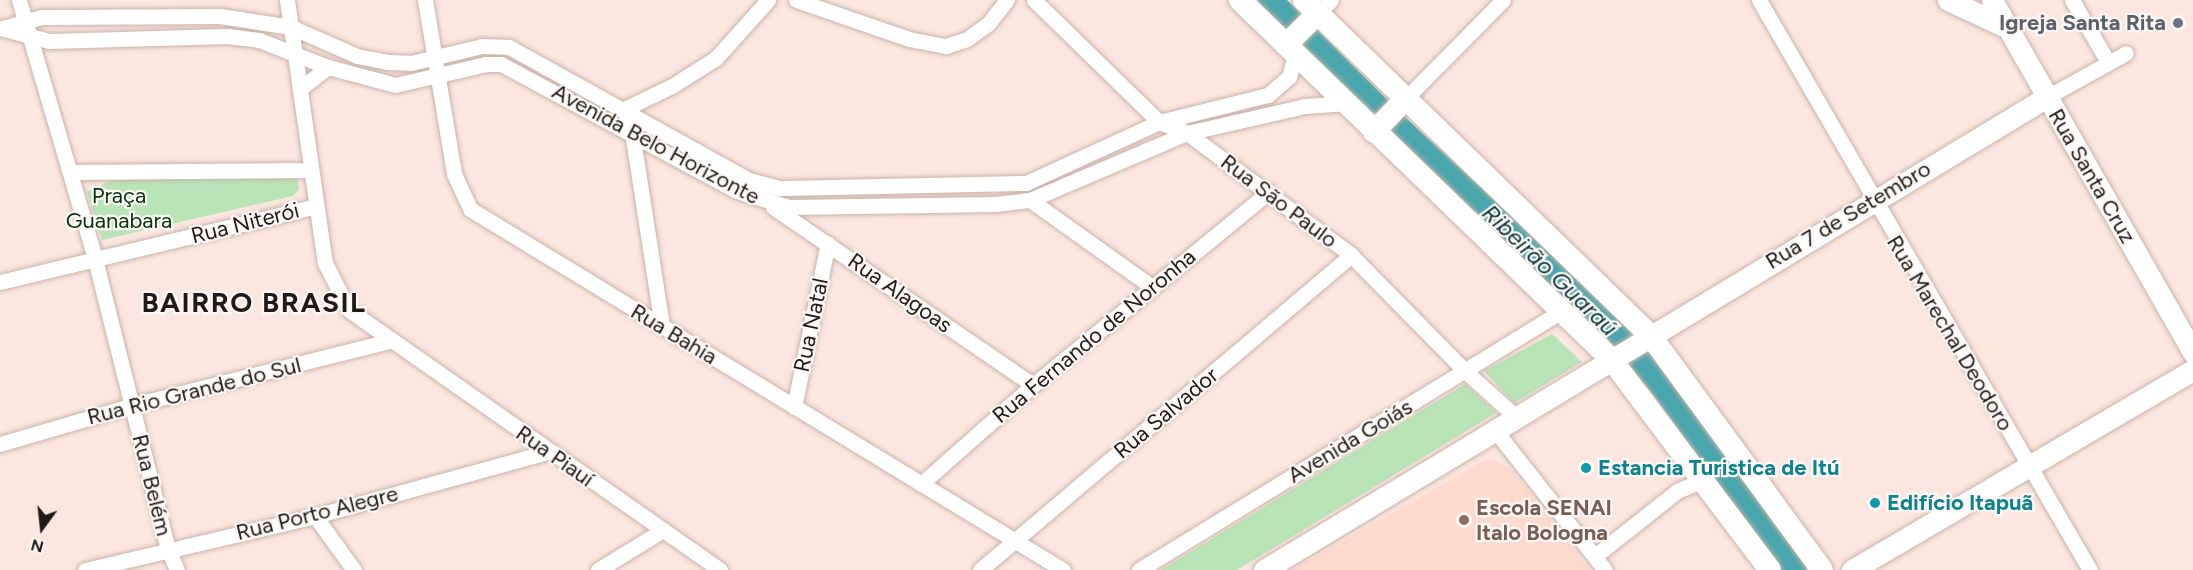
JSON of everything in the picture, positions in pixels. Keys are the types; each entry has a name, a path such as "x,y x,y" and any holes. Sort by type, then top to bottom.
{"main road":[{"path":"1240,0 1305,25 1390,115 1561,311 1631,347 1702,480 1770,570"},
{"path":"1305,25 1344,103 1390,115 1631,347 1822,570"}],"street":[{"name":"Rua Belém","path":"19,0 95,259 168,549 177,570"},
{"name":"Rua Piauí","path":"287,0 301,88 309,170 325,263 349,310 548,453 720,570"},
{"name":"Rua Bahia","path":"425,0 455,180 470,209 1063,570"},
{"path":"662,326 632,133 624,109 672,86 716,58 767,0 779,0"},
{"path":"796,0 909,39 946,46 967,39 988,24 1007,0"},
{"name":"Rua São Paulo","path":"1034,0 1159,122 1187,133 1351,255 1465,371 1515,416"},
{"path":"1390,115 1503,0"},
{"name":"Rua Marechal Deodoro","path":"1759,0 1871,200 2090,570"},
{"path":"1948,0 2008,28"},
{"name":"Rua Santa Cruz","path":"1992,0 2193,353"},
{"path":"2072,0 2108,62"},
{"name":"Avenida Belo Horizonte","path":"2,28 24,20 220,16 291,27 357,56 377,60 411,63 482,46 509,47 749,180 779,188 806,188 1007,186 1042,177 1159,122 1268,95 1289,77 1305,25"},
{"name":"Avenida Belo Horizonte","path":"2,28 49,41 227,36 259,40 295,51 328,67 395,85 438,78 463,69 501,64 737,191 766,202 807,208 1010,203 1030,200 1187,133 1305,106 1344,103"},
{"path":"2047,97 2126,53"},
{"path":"301,88 328,67"},
{"name":"Rua 7 de Setembro","path":"1631,347 1871,200 2047,97"},
{"path":"70,172 309,170"},
{"path":"1042,177 1052,192"},
{"path":"1007,186 1010,203"},
{"path":"806,188 807,208 815,234"},
{"name":"Rua Fernando de Noronha","path":"921,484 1033,385 1269,192"},
{"path":"1030,200 1152,287"},
{"name":"Rua Alagoas","path":"766,202 1033,385"},
{"name":"Rua Niterói","path":"0,282 316,206"},
{"name":"Rua Natal","path":"794,406 828,243"},
{"name":"Rua Salvador","path":"981,570 1351,255"},
{"name":"Avenida Goiás","path":"1139,570 1561,311"},
{"name":"Rua Rio Grande do Sul","path":"0,444 133,405 390,341"},
{"path":"1264,570 1631,347"},
{"path":"1852,570 2193,370"},
{"path":"1494,429 1605,570"},
{"name":"Rua Porto Alegre","path":"85,570 315,516 548,453"},
{"path":"1594,556 1677,491 1702,480"},
{"path":"315,516 354,570"},
{"path":"598,570 663,530"}],"shaded area":[{"name":"Escola SENAI Italo Bologna","path":"1485,460 1495,460 1512,470 1590,570 1292,570"}],"green space":[{"name":"Praça Guanabara","path":"289,177 298,180 299,189 293,196 102,240 87,192 112,180"},
{"path":"1552,334 1582,362 1514,403 1484,371"},
{"path":"1465,384 1496,413 1237,570 1161,570"}],"waterway":[{"name":"Ribeirão Guaraú","path":"1270,0 1394,123 1614,328 1661,385 1795,570"}],"place":[{"name":"Igreja Santa Rita","path":"2178,23"},
{"name":"Estancia Turistica de Itú","path":"1586,468"},
{"name":"Edifício Itapuã","path":"1875,503"},
{"name":"Escola SENAI Italo Bologna","path":"1464,520"}],"district":[{"name":"BAIRRO BRASIL","path":"254,302"}]}
